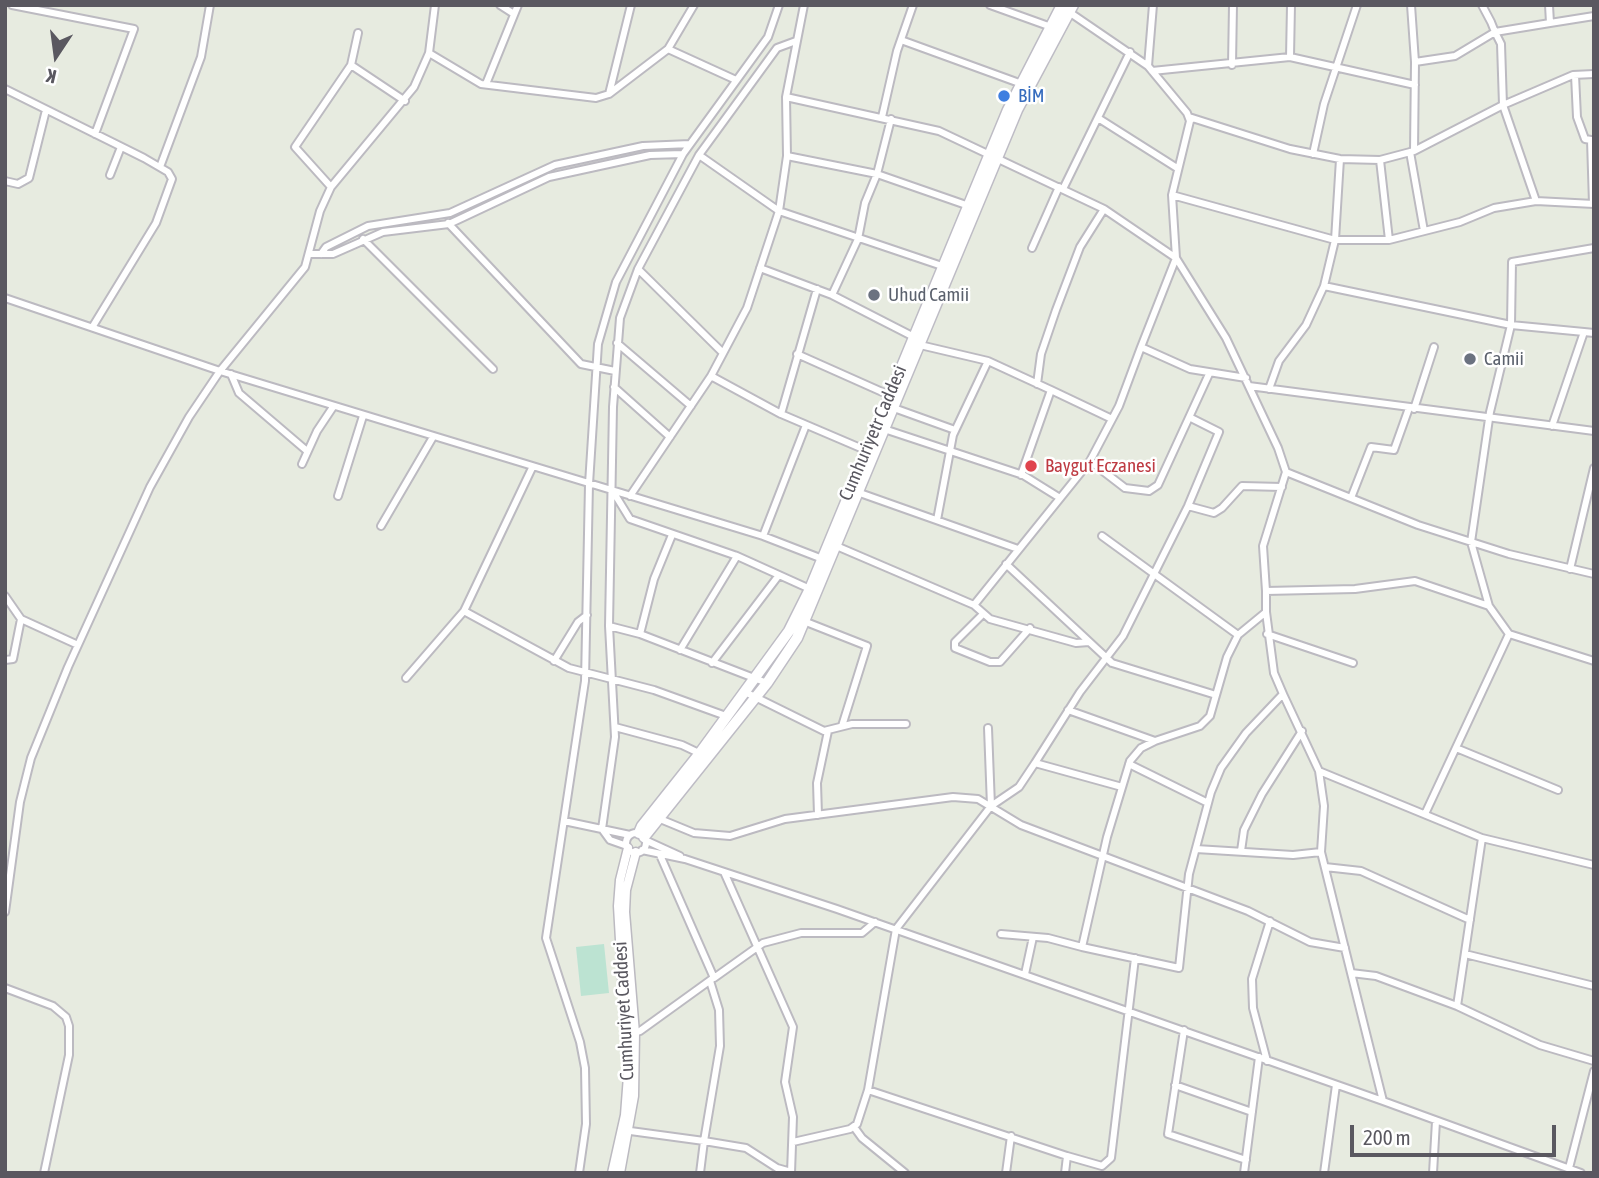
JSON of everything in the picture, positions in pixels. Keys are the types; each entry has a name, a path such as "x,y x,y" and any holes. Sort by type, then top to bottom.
{"main road":[{"path":"917,341 942,266 1066,8"},
{"path":"640,836 660,819 704,756 756,697 767,682 799,620 831,544 858,492 869,452 884,429 889,402 994,155 1008,110 1056,28"},
{"name":"Cumhuriyetr Caddesi","path":"640,836 642,826 704,756 726,716 799,620 820,558 831,544 889,402"}],"street":[{"path":"12,5 134,29 95,134"},
{"path":"160,167 201,57 210,5"},
{"path":"5,912 27,773 78,645 150,487 220,371 305,267 317,220 331,187 405,102 429,53 435,5"},
{"path":"500,5 514,14"},
{"path":"486,84 518,5"},
{"path":"609,94 631,5"},
{"path":"429,53 471,80 587,99 609,94 668,49 694,5"},
{"path":"579,1173 586,1124 585,1068 580,1042 546,938 585,672 594,369 601,327 616,282 682,154 768,37 779,5"},
{"path":"630,496 711,376 747,308 779,211 787,156 786,97 804,5"},
{"path":"882,117 901,40 913,5"},
{"path":"990,5 1056,28"},
{"path":"1150,68 1153,5"},
{"path":"1232,65 1233,5"},
{"path":"1290,57 1291,5"},
{"path":"1313,154 1336,68 1357,5"},
{"path":"1411,5 1415,62 1412,152 1423,232"},
{"path":"1482,5 1501,44 1503,105 1536,201"},
{"path":"1549,5 1550,23"},
{"path":"974,605 1090,461 1112,419 1176,258 1172,195 1177,167 1190,126 1189,117 1150,68 1066,8"},
{"path":"1415,62 1455,56 1495,32 1594,16"},
{"path":"331,187 295,147 351,65 358,33"},
{"path":"901,40 1022,84"},
{"path":"685,859 633,849 610,840 602,829 614,759 615,727 609,626 617,343 624,304 638,269 699,155 777,48 796,41"},
{"path":"668,49 736,80"},
{"path":"1031,247 1130,52"},
{"path":"1150,68 1232,65 1290,57 1415,85"},
{"path":"351,65 405,102"},
{"path":"1189,117 1313,154 1340,159 1380,160 1412,152 1503,105 1575,75 1594,74"},
{"path":"1172,195 1335,240 1389,240 1423,232 1494,208 1536,201 1594,204 1592,140 1585,139 1577,117 1575,75"},
{"path":"5,89 160,167 172,179 163,208 93,326"},
{"path":"786,97 939,131 1104,209 1176,258 1227,338 1278,448 1286,472 1264,545 1267,634 1273,673 1319,771 1324,806 1321,852 1382,1101"},
{"path":"5,181 18,184 29,178 46,110"},
{"path":"1098,118 1177,167"},
{"path":"832,295 858,239 865,203 877,174 891,119"},
{"path":"321,254 326,247 373,224 444,215 555,166 643,146 690,144"},
{"path":"110,175 121,147"},
{"path":"310,254 333,254 363,239 393,230 449,224 549,177 650,155 682,154"},
{"path":"699,155 779,211 942,266"},
{"path":"787,156 877,174 969,206"},
{"path":"1269,388 1279,361 1306,325 1324,286 1335,240 1340,159"},
{"path":"1380,160 1389,240"},
{"path":"1037,384 1041,354 1080,247 1104,209"},
{"path":"444,215 449,224 564,349 581,364 594,369 615,371"},
{"path":"363,239 493,369"},
{"path":"1594,248 1512,262 1511,325 1489,418 1471,542 1489,606 1510,634 1594,661"},
{"path":"760,268 832,295 917,341 988,361 1112,419"},
{"path":"638,269 723,353"},
{"path":"1324,286 1511,325 1594,333"},
{"path":"781,414 817,289"},
{"path":"5,298 220,371 763,536 820,558"},
{"path":"1552,426 1584,332"},
{"path":"617,343 691,406"},
{"path":"1141,347 1190,369 1269,388 1412,409 1594,430"},
{"path":"1351,498 1371,447 1394,450 1434,347"},
{"path":"797,354 889,402 955,430"},
{"path":"937,520 948,449 988,361"},
{"path":"1090,461 1121,486 1153,490 1191,418 1209,373"},
{"path":"231,374 239,393 307,451"},
{"path":"711,376 781,414 869,452"},
{"path":"614,387 670,437"},
{"path":"1021,475 1052,390"},
{"path":"302,464 333,407"},
{"path":"338,496 363,416"},
{"path":"793,1142 854,1127 859,1120 868,1090 896,929 991,806 1018,787 1068,710 1123,636 1188,506 1219,432 1191,418"},
{"path":"763,536 806,425"},
{"path":"884,429 1021,475 1060,498"},
{"path":"381,526 433,437"},
{"path":"1570,569 1593,465"},
{"path":"406,678 464,611 532,468"},
{"path":"1286,472 1471,542 1594,574"},
{"path":"1188,506 1214,513 1242,486 1282,487"},
{"path":"613,491 630,519 737,556 810,589"},
{"path":"858,492 1018,549"},
{"path":"640,634 654,579 672,535"},
{"path":"1102,537 1238,635"},
{"path":"831,544 974,605 982,615 1076,643 1089,642"},
{"path":"680,650 737,556"},
{"path":"1006,564 1107,659 1121,667 1216,695"},
{"path":"712,663 779,575"},
{"path":"1266,591 1354,589 1415,581 1489,606"},
{"path":"5,597 21,619 78,645"},
{"path":"464,611 554,661 726,716"},
{"path":"1083,947 1103,855 1129,764 1142,748 1200,726 1210,716 1227,657 1238,635 1266,612"},
{"path":"554,661 578,622 587,615"},
{"path":"982,615 956,642 955,648 990,662 1000,662 1030,628"},
{"path":"5,660 13,659 21,619"},
{"path":"799,620 867,646 842,726"},
{"path":"609,626 640,634 767,682"},
{"path":"1267,634 1353,663"},
{"path":"1425,814 1510,634"},
{"path":"744,692 814,728 828,731 842,726 906,724"},
{"path":"1001,934 1033,937 1179,968 1188,889 1196,849 1221,768 1246,733 1283,694"},
{"path":"1068,710 1155,741"},
{"path":"615,727 629,729 704,756"},
{"path":"988,728 991,806"},
{"path":"818,815 817,783 828,731"},
{"path":"1241,851 1244,830 1262,794 1302,732"},
{"path":"1456,748 1558,790"},
{"path":"1035,763 1122,787"},
{"path":"1129,764 1208,803"},
{"path":"1319,771 1482,838 1594,865"},
{"path":"660,819 694,834 718,836 740,834 785,819 953,797 978,799 1021,825 1270,921 1310,942 1345,947"},
{"path":"564,821 640,836 685,859 1026,974 1581,1173"},
{"path":"633,849 640,836"},
{"path":"633,849 640,836"},
{"path":"1457,1006 1482,838"},
{"name":"Cumhuriyet Caddesi","path":"620,1173 634,1096 625,912 633,849"},
{"path":"1196,849 1293,855 1321,852"},
{"path":"660,855 712,980 719,1010 720,1046 700,1173"},
{"path":"1325,867 1361,871 1470,920"},
{"path":"626,1131 746,1148 777,1168 791,1172 792,1108 785,1082 793,1027 724,872"},
{"path":"1267,1060 1253,1008 1252,979 1270,921"},
{"path":"631,1034 712,980 756,946 801,933 862,933 875,922"},
{"path":"1026,974 1033,937"},
{"path":"1465,954 1594,986"},
{"path":"868,1090 1099,1166 1110,1161 1135,958"},
{"path":"1351,973 1376,976 1457,1006 1540,1045 1594,1061"},
{"path":"5,988 52,1006 66,1017 69,1026 68,1055 44,1173"},
{"path":"1184,1030 1168,1134 1246,1160"},
{"path":"1244,1173 1259,1057"},
{"path":"1569,1168 1594,1071"},
{"path":"1175,1085 1252,1112"},
{"path":"1324,1173 1336,1085"},
{"path":"1433,1173 1436,1121"},
{"path":"854,1127 862,1138 905,1173"},
{"name":"Cumhuriyet Caddesi","path":"612,1173 626,1131"},
{"path":"1006,1173 1011,1136"},
{"path":"1065,1173 1067,1156"}],"green space":[{"path":"604,944 609,993 581,996 576,947"}],"place":[{"name":"BİM","path":"1004,96"},
{"name":"Uhud Camii","path":"874,295"},
{"name":"Camii","path":"1470,359"},
{"name":"Baygut Eczanesi","path":"1031,466"}]}
